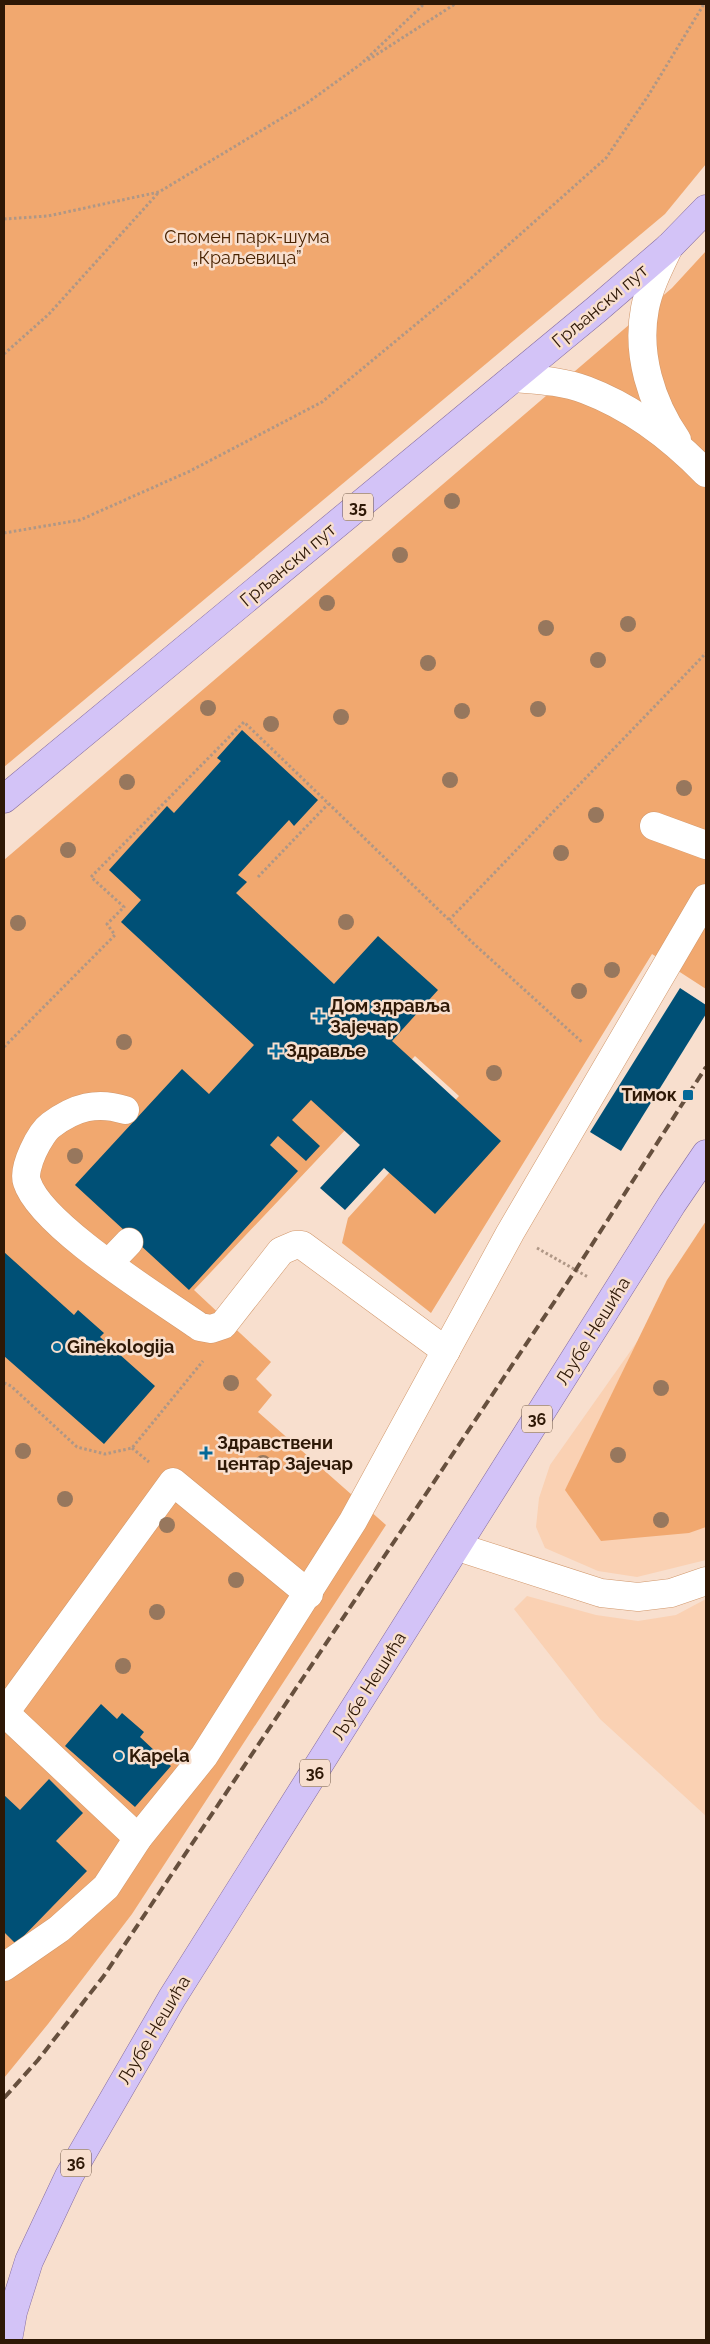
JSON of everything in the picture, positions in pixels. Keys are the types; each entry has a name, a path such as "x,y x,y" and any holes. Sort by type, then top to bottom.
{"main road":[{"name":"Грљански пут","path":"4,799 514,378 668,247 706,209"},
{"name":"Љубе Нешића","path":"8,2340 12,2312 30,2261 69,2176 172,1998 706,1154"}],"street":[{"path":"668,247 645,307 643,352 655,401 683,450"},
{"path":"514,378 544,381 586,390 646,422 683,450 706,473"},
{"path":"654,826 706,845"},
{"path":"4,1967 59,1929 106,1887 138,1838 204,1756 353,1521 510,1233 706,898"},
{"path":"125,1110 105,1106 86,1106 53,1123 38,1140 26,1176 35,1197 63,1228 109,1263 200,1327 211,1329 223,1325 281,1251 295,1245 302,1245 446,1351"},
{"path":"109,1263 129,1242"},
{"path":"138,1838 4,1713 173,1482 308,1594"},
{"path":"458,1547 601,1593 638,1597 671,1593 706,1581"}],"path":[{"path":"361,64 424,4"},
{"path":"4,354 49,314 159,192 307,103 361,64 455,4"},
{"path":"4,533 80,520 190,471 322,402 461,287 606,158 648,96 704,4"},
{"path":"4,219 48,216 159,192"},
{"path":"449,920 706,653"},
{"path":"4,1047 115,935 107,924 124,907 90,877 244,722 449,920 608,1065"},
{"path":"258,877 328,804"},
{"path":"510,1233 576,1272 617,1292"},
{"path":"4,1383 11,1386 77,1447 105,1454 132,1448 198,1368"}],"shaded area":[{"path":"706,1274 706,1560 637,1577 598,1571 545,1548 536,1527 539,1498 550,1465 651,1322"},
{"path":"527,1596 596,1615 638,1621 676,1615 706,1599 706,1816 600,1719 514,1609"}],"green space":[{"name":"Спомен парк-шума „Краљевица”","path":"4,4 706,4 706,164 665,214 4,767"},
{"name":"Здравствени центар Зајечар","path":"706,251 706,989 652,954 431,1313 342,1243 348,1218 459,1096 415,1056 194,1290 271,1362 256,1379 272,1395 258,1412 386,1525 132,1914 4,2078 4,860 672,288"},
{"path":"706,1221 706,1527 689,1533 601,1541 565,1490 667,1280"}],"building":[{"name":"Дом здравља Зајечар","path":"242,730 318,800 294,826 289,820 238,875 247,882 236,893 334,984 378,936 438,990 392,1041 501,1141 435,1214 384,1168 345,1210 320,1188 360,1145 311,1100 292,1120 320,1146 306,1161 278,1136 270,1145 298,1171 189,1290 75,1185 182,1069 209,1094 254,1045 121,922 141,900 109,870 167,806 174,813 221,761 217,758"},
{"path":"680,988 706,1005 706,1014 621,1151 590,1132"},
{"name":"Ginekologija","path":"4,1252 74,1315 78,1310 104,1333 100,1337 155,1386 104,1444 4,1356"},
{"name":"Kapela","path":"101,1704 117,1719 122,1713 144,1732 140,1737 171,1766 135,1807 65,1746"},
{"path":"49,1779 83,1813 56,1841 87,1871 16,1944 4,1932 4,1795 20,1810"}],"railway":[{"path":"4,2098 38,2060 103,1977 575,1271 706,1067"}],"place":[{"name":"Дом здравља Зајечар","path":"319,1016"},
{"name":"Здравље","path":"276,1051"},
{"name":"Тимок","path":"688,1095"},
{"name":"Ginekologija","path":"57,1347"},
{"name":"Здравствени центар Зајечар","path":"206,1453"},
{"name":"Kapela","path":"119,1756"}]}
